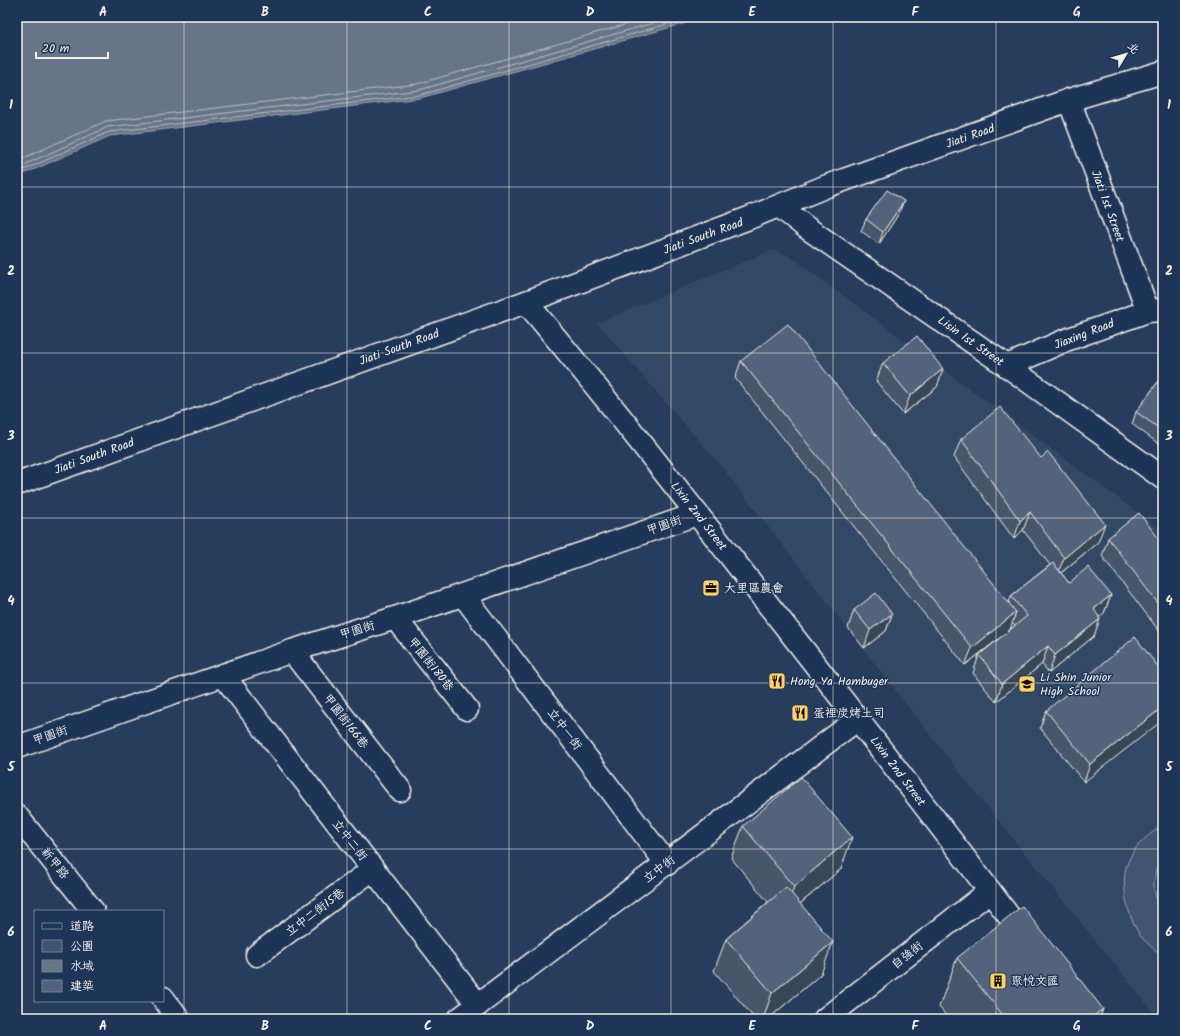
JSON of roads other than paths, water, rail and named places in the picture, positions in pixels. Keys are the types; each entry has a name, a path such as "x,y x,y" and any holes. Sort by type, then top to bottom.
{"street":[{"name":"Jiati Road","path":"779,206 827,186 1070,100 1163,72"},
{"name":"Jiati 1st Street","path":"1070,100 1155,311"},
{"name":"Jiati South Road","path":"17,484 526,302 779,206"},
{"name":"Lisin 1st Street","path":"779,206 807,228 1007,366 1163,478"},
{"name":"Lixin 2nd Street","path":"526,302 697,514 858,719 1040,958"},
{"name":"Jiaxing Road","path":"1007,366 1066,340 1155,311"},
{"name":"甲園街","path":"17,747 292,651 463,595 697,514"},
{"name":"立中一街","path":"463,595 667,864"},
{"name":"甲園街180巷","path":"395,618 467,709"},
{"name":"甲園街166巷","path":"292,651 400,790"},
{"name":"立中二街","path":"223,675 478,1005"},
{"name":"立中街","path":"459,1019 858,719"},
{"name":"新甲路","path":"17,816 92,910"},
{"name":"立中二街15巷","path":"257,955 373,870"},
{"name":"自強街","path":"825,1019 990,891"},
{"path":"164,999 180,1019"}],"water":[{"path":"17,17 707,17 420,98 110,136 17,177"}],"place":[{"name":"大里區農會","path":"711,588"},
{"name":"Hong Ya Hambuger","path":"777,681"},
{"name":"Li Shin Junior High School","path":"1027,684"},
{"name":"蛋裡炭烤土司","path":"800,713"},
{"name":"聚悅文匯","path":"998,981"}]}
